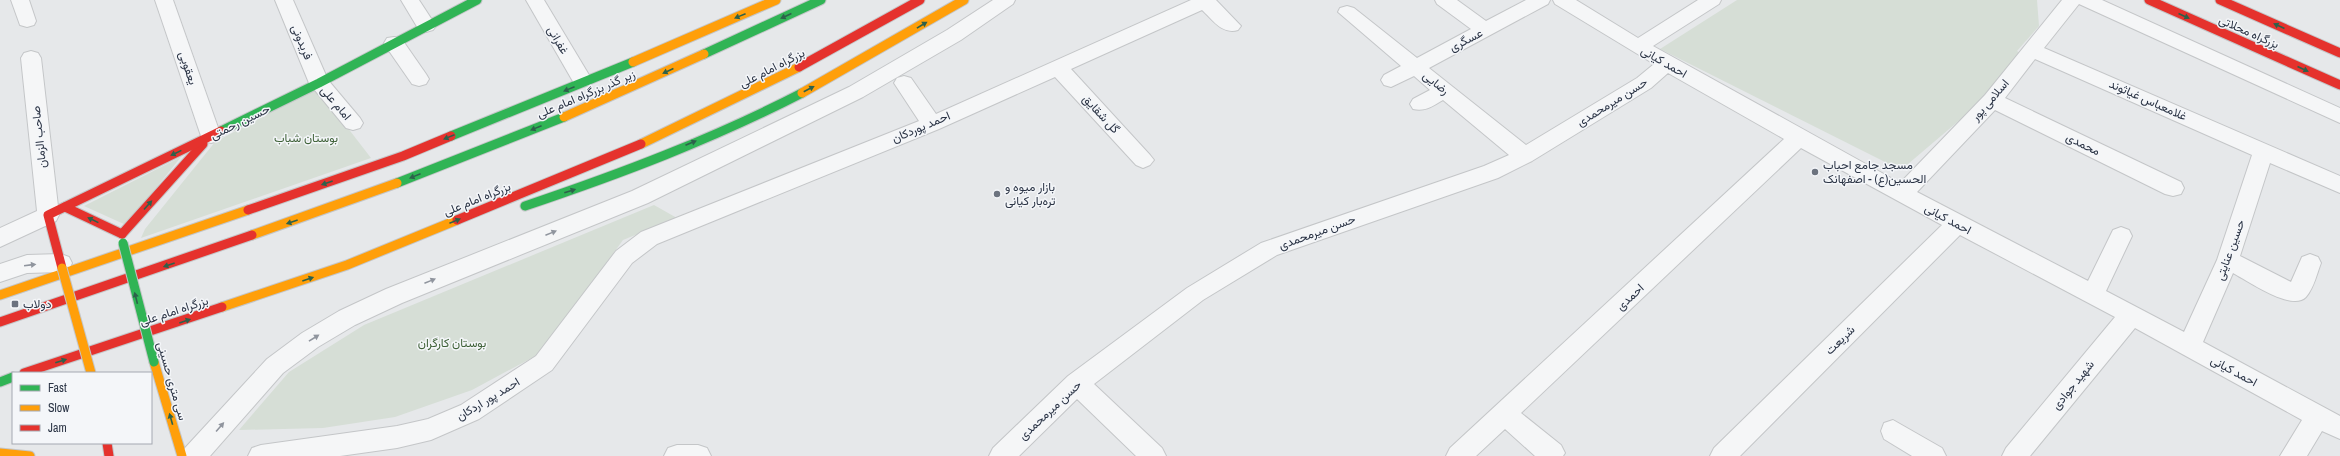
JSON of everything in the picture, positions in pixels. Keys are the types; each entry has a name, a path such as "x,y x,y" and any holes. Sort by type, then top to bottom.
{"main road":[{"name":"حسین رحمتی","path":"57,211 319,83 477,0"},
{"path":"0,295 403,156 641,59 776,0"},
{"name":"زیر گذر بزرگراه امام علی","path":"0,322 355,200 596,105 822,0"},
{"name":"بزرگراه امام علی","path":"27,372 347,265 647,142 821,56 920,0"},
{"path":"513,210 610,178 774,108 860,62 964,0"},
{"name":"بزرگراه محلاتی","path":"2148,0 2340,85"},
{"name":"بزرگراه محلاتی","path":"2220,0 2340,53"},
{"path":"91,372 62,266 57,211 122,238 211,136"},
{"path":"347,265 475,223"},
{"name":"سی متری حسینی","path":"122,238 154,362 182,456"},
{"path":"0,382 12,377"},
{"path":"107,444 109,456"},
{"path":"0,453 30,456"}],"street":[{"path":"20,0 27,21"},
{"name":"یعقوبی","path":"164,0 211,136"},
{"name":"فریدونی","path":"284,0 319,83"},
{"path":"410,0 426,26"},
{"name":"غفرانی","path":"535,0 582,80"},
{"path":"194,456 275,366 310,340 347,318 394,296 640,197 856,92 954,35 1006,0"},
{"path":"1444,0 1485,30"},
{"name":"عسگری","path":"1391,80 1414,66 1541,0"},
{"name":"احمد کیانی","path":"1562,0 1666,64 1957,224 2132,314 2189,347 2340,428"},
{"path":"1637,47 1712,0"},
{"name":"اسلامی پور","path":"1903,194 1992,100 2072,0"},
{"path":"2086,0 2340,116"},
{"path":"1206,1 1231,26"},
{"name":"احمد پوردکان","path":"633,248 649,238 932,124 1206,1"},
{"name":"رضایی","path":"1347,12 1525,156"},
{"path":"394,43 418,79"},
{"name":"غلامعباس غیاثوند","path":"2031,50 2340,185"},
{"name":"صاحب الزمان","path":"31,58 57,211"},
{"name":"حسن میرمحمدی","path":"1002,456 1077,383 1195,294 1269,249 1491,172 1525,156 1644,83 1666,64"},
{"name":"گل شقایق","path":"1058,68 1143,160"},
{"name":"امام علی","path":"319,83 353,123"},
{"path":"904,83 932,124"},
{"path":"1420,104 1444,90"},
{"name":"محمدی","path":"1992,100 2174,188"},
{"name":"احمدی","path":"1459,456 1800,137"},
{"name":"حسین عنایتی","path":"2189,347 2228,260 2264,151"},
{"name":"حسین رحمتی","path":"0,238 57,211"},
{"name":"شریعت","path":"1725,455 1957,224"},
{"path":"2093,294 2121,236"},
{"name":"احمد پور اردکان","path":"261,456 335,452 431,429 470,412 544,363 624,257 633,248"},
{"path":"2228,260 2289,292 2296,292 2299,289 2310,263"},
{"path":"0,273 27,264 62,266"},
{"name":"شهید جوادی","path":"2015,456 2132,314"},
{"path":"1077,383 1154,456"},
{"path":"1504,414 1552,454 1548,456"},
{"path":"2293,456 2318,416"},
{"path":"1893,431 1933,456"},
{"path":"677,456 698,456"}],"green space":[{"path":"1737,0 2037,0 2039,26 2017,51 2023,55 1975,107 1901,170 1660,49"},
{"name":"بوستان شباب","path":"317,88 371,158 141,238 145,229 215,142"},
{"path":"181,157 126,225 84,206"},
{"name":"بوستان کارگران","path":"654,205 677,218 623,240 541,353 472,390 395,417 323,428 239,430 289,372 364,325"}],"traffic: fast":[{"path":"221,131 319,83 477,0"},
{"path":"704,54 821,0"},
{"path":"451,136 633,62"},
{"path":"525,206 666,156 735,126 802,93"},
{"path":"397,183 564,117"},
{"path":"123,243 154,362"},
{"path":"0,382 12,377"}],"traffic: slow":[{"path":"633,62 776,0"},
{"path":"802,93 964,0"},
{"path":"564,117 704,54"},
{"path":"641,144 799,67"},
{"path":"252,235 397,183"},
{"path":"0,295 248,210"},
{"path":"222,307 347,265 457,220"},
{"path":"62,268 91,372"},
{"path":"154,362 182,456"},
{"path":"0,453 30,456"}],"traffic: jam":[{"path":"799,67 920,0"},
{"path":"2149,0 2340,85"},
{"path":"2220,0 2340,53"},
{"path":"62,268 48,215 221,131"},
{"path":"248,210 403,156 451,136"},
{"path":"122,234 203,144"},
{"path":"457,220 641,144"},
{"path":"65,207 122,234"},
{"path":"0,322 252,235"},
{"path":"27,372 222,307"},
{"path":"107,444 109,456"}],"place":[{"name":"مسجد جامع احباب الحسین(ع) - اصفهانک","path":"1815,172"},
{"name":"بازار میوه و تره‌بار کیانی","path":"997,194"},
{"name":"دولاب","path":"15,304"}]}
